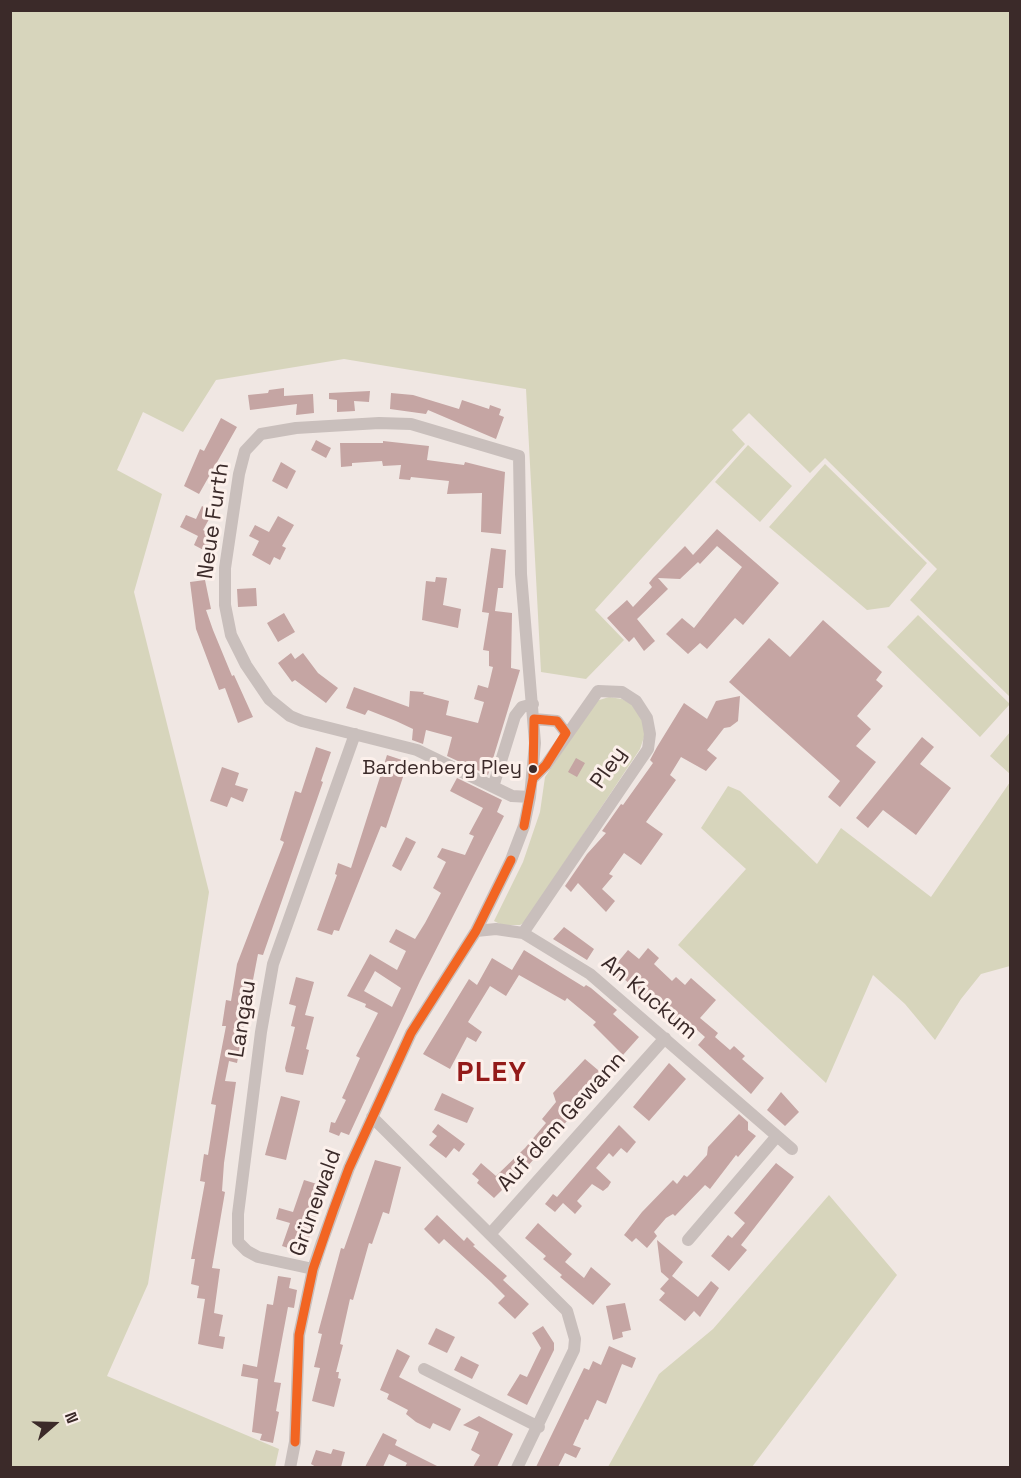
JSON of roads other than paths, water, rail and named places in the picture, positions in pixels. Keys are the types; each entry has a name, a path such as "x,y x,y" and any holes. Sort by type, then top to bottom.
{"street":[{"name":"Neue Furth","path":"530,797 512,796 417,750 290,716 269,699 246,665 231,635 225,605 225,568 239,474 245,451 261,434 275,430 379,423 411,424 519,456 521,574 533,704"},
{"name":"Pley","path":"523,933 648,749 650,734 647,718 636,701 622,692 598,691 566,733 546,765 533,778"},
{"path":"476,931 511,860 524,826 533,778 533,704 522,707 515,716 493,787"},
{"path":"534,719 546,718 557,721 566,733"},
{"name":"Langau","path":"313,1269 258,1257 247,1251 238,1242 238,1214 261,1032 273,964 355,735"},
{"name":"An Kuckum","path":"476,931 496,929 523,933 590,974 792,1149"},
{"name":"Grünewald","path":"290,1467 295,1442 299,1335 313,1269 349,1168 395,1066 422,1016 476,931"},
{"name":"Auf dem Gewann","path":"491,1233 665,1038"},
{"path":"372,1117 554,1295 567,1311 573,1325 574,1350 517,1467"},
{"path":"688,1240 777,1136"},
{"path":"424,1369 538,1427"}],"place":[{"name":"Bardenberg Pley","path":"533,769"}],"district":[{"name":"PLEY","path":"492,1073"}]}
